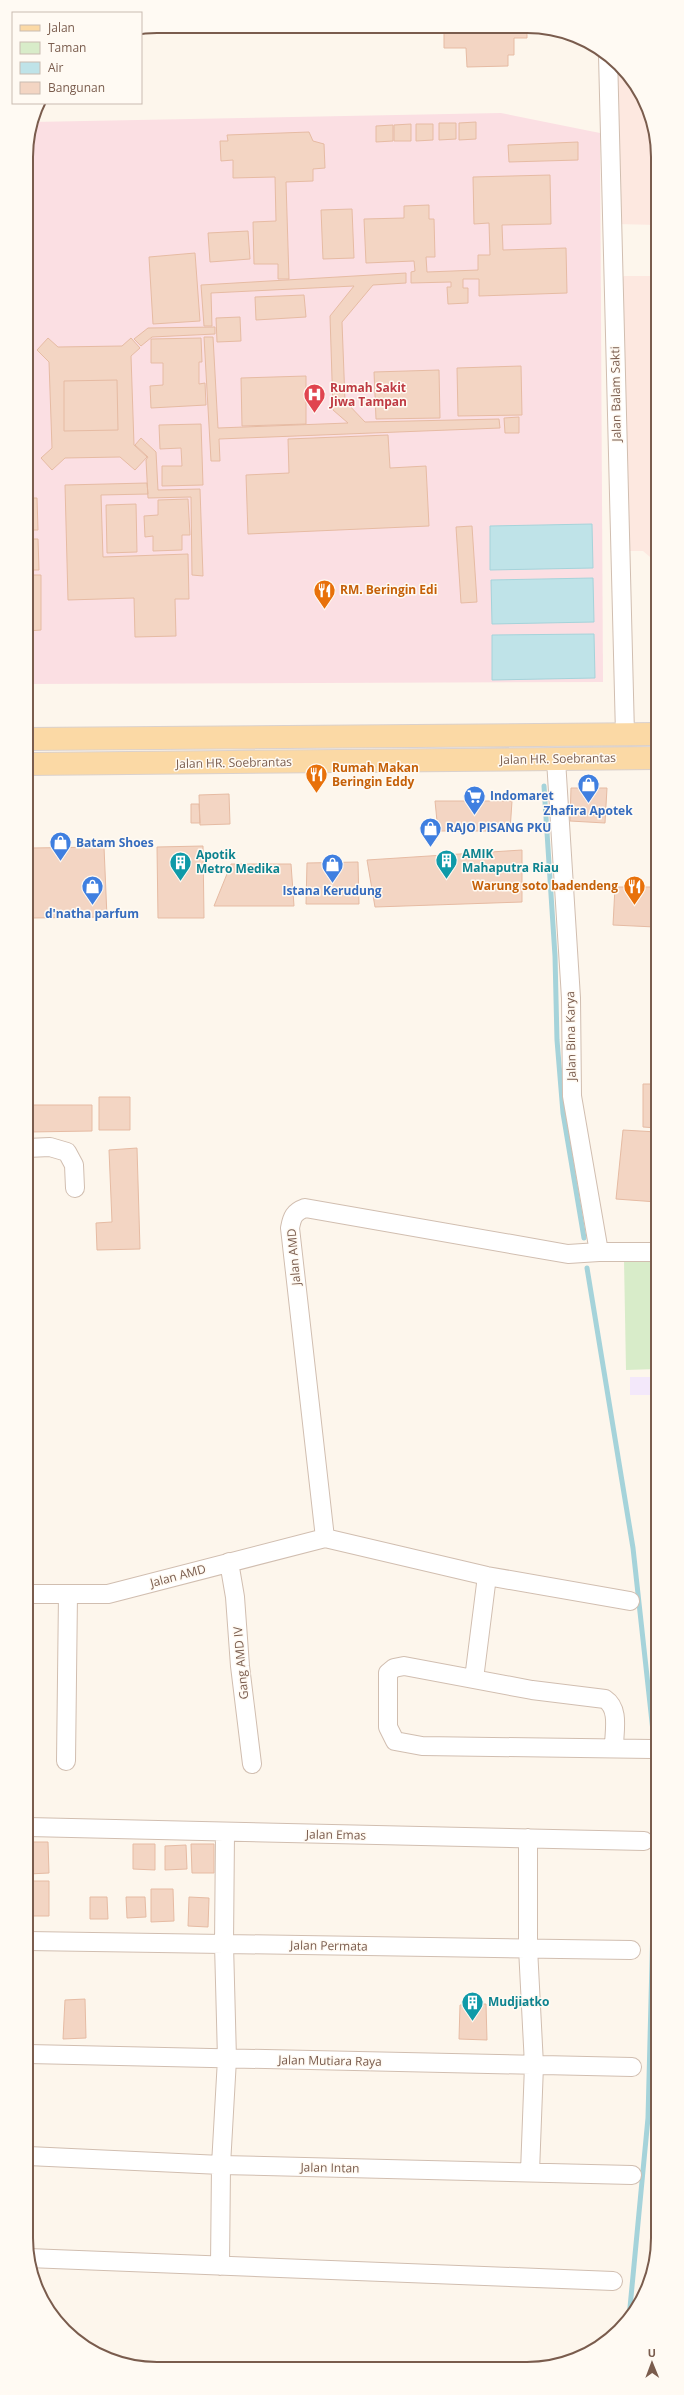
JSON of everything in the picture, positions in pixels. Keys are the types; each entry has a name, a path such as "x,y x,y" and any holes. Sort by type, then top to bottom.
{"main road":[{"name":"Jalan HR. Soebrantas","path":"33,739 651,734"},
{"path":"259,736 260,762"},
{"name":"Jalan HR. Soebrantas","path":"33,764 651,758"}],"street":[{"name":"Jalan Balam Sakti","path":"608,63 625,734"},
{"name":"Jalan Bina Karya","path":"556,760 571,998 572,1096 600,1252"},
{"path":"33,1148 50,1147 67,1152 74,1165 74,1188"},
{"name":"Jalan AMD","path":"325,1538 290,1228 292,1217 297,1211 305,1208 568,1254 600,1252"},
{"path":"600,1252 651,1252"},
{"name":"Jalan AMD","path":"33,1594 108,1594 325,1538 487,1576 630,1601"},
{"name":"Gang AMD IV","path":"229,1562 235,1597 240,1666 252,1764"},
{"path":"474,1679 487,1576"},
{"path":"66,1761 68,1594"},
{"path":"614,1747 615,1710 611,1703 605,1699 532,1690 404,1666 394,1668 388,1673 388,1727 395,1741 422,1746 614,1747 651,1749"},
{"name":"Jalan Emas","path":"33,1827 225,1833 644,1841"},
{"path":"220,2266 221,2165 227,2059 224,1944 225,1833"},
{"path":"528,1838 528,1948 534,2065 530,2172"},
{"name":"Jalan Permata","path":"33,1941 631,1950"},
{"name":"Jalan Mutiara Raya","path":"33,2054 632,2067"},
{"name":"Jalan Intan","path":"33,2156 221,2165 632,2175"},
{"path":"34,2258 613,2281"}],"shaded area":[{"path":"618,73 630,88 638,102 649,132 651,149 651,225 617,224 616,75"},
{"name":"Rumah Sakit Jiwa Tampan","path":"501,113 600,133 603,682 33,684 33,149 38,122"},
{"path":"624,276 651,276 651,558 643,551 627,551 620,281"},
{"path":"630,1377 651,1377 651,1395 630,1395"}],"green space":[{"path":"651,1259 651,1369 626,1370 624,1260"}],"water":[{"path":"592,524 593,568 490,570 490,526"},
{"path":"593,578 594,622 492,624 491,580"},
{"path":"594,634 595,678 492,680 492,635"}],"building":[{"path":"444,33 527,33 527,38 514,38 514,55 508,55 508,66 467,67 466,48 444,48"},
{"path":"476,122 476,139 459,140 459,123"},
{"path":"439,123 456,123 456,139 439,140"},
{"path":"411,124 411,141 394,141 394,125"},
{"path":"416,124 433,124 433,140 416,141"},
{"path":"393,125 393,141 376,142 376,126"},
{"path":"309,132 313,141 324,144 325,168 313,169 313,181 286,182 289,279 278,279 278,264 254,264 253,222 276,221 275,177 233,178 233,160 221,161 220,141 228,141 227,135"},
{"path":"578,142 578,160 509,162 508,145"},
{"path":"550,175 551,224 502,225 503,250 566,248 567,293 479,296 479,279 463,279 463,288 468,288 468,303 448,304 447,287 451,287 451,282 411,283 411,272 415,271 414,261 366,263 364,219 404,218 404,206 429,205 429,219 434,219 435,257 426,257 427,272 478,270 478,255 490,255 489,223 474,224 473,177"},
{"path":"352,209 354,258 323,259 321,210"},
{"path":"248,231 250,259 210,262 208,233"},
{"path":"195,253 200,321 153,324 149,257"},
{"path":"406,273 406,283 373,285 342,322 345,401 365,422 499,419 500,428 219,439 220,461 211,461 204,337 213,337 218,428 348,423 333,410 330,316 354,286 211,293 212,326 204,326 201,285"},
{"path":"304,295 306,317 256,320 255,297"},
{"path":"240,317 241,341 217,342 216,318"},
{"path":"215,327 215,334 152,337 141,346 134,339 148,328"},
{"path":"48,338 58,347 122,346 131,338 140,348 131,356 134,445 147,457 135,470 120,457 65,458 52,470 41,458 52,448 49,362 37,350"},
{"path":"201,338 202,362 199,362 199,384 205,383 206,405 151,408 150,386 163,385 163,363 151,363 151,339"},
{"path":"521,366 522,415 458,416 457,368"},
{"path":"439,370 440,418 376,419 374,372"},
{"path":"306,376 306,424 242,426 241,378"},
{"path":"117,380 118,430 64,431 64,381"},
{"path":"519,417 519,433 505,433 504,418"},
{"path":"201,424 203,485 162,486 162,466 182,466 181,448 160,449 159,425"},
{"path":"388,435 390,468 426,466 429,526 248,534 246,475 289,473 288,439"},
{"path":"141,438 156,452 158,490 200,489 203,576 192,575 191,497 148,498 146,460 148,457 135,445"},
{"path":"147,483 148,494 101,495 103,557 188,554 189,599 175,599 176,636 135,637 134,598 68,600 65,485"},
{"path":"33,498 37,498 38,530 33,530"},
{"path":"188,499 190,535 182,535 182,550 153,551 153,536 145,537 144,516 158,515 158,500"},
{"path":"136,504 137,552 107,553 106,505"},
{"path":"472,526 477,602 461,603 456,527"},
{"path":"33,539 38,539 39,570 33,570"},
{"path":"33,575 41,575 41,630 33,631"},
{"name":"Zhafira Apotek","path":"571,788 607,788 605,823 570,821"},
{"path":"229,794 230,824 200,825 199,795"},
{"name":"Indomaret","path":"435,801 512,801 510,831 438,831"},
{"path":"191,804 199,804 200,823 191,823"},
{"name":"Apotik Metro Medika","path":"203,846 204,918 158,918 157,847"},
{"path":"104,847 107,917 33,918 33,848"},
{"name":"AMIK Mahaputra Riau","path":"522,850 522,902 375,907 367,860"},
{"name":"Istana Kerudung","path":"358,862 359,904 306,904 307,863"},
{"path":"231,864 291,864 294,906 214,906"},
{"name":"Warung soto badendeng","path":"615,887 651,887 651,927 613,925"},
{"path":"643,1084 651,1084 651,1128 643,1127"},
{"path":"99,1097 130,1097 130,1130 99,1130"},
{"path":"33,1105 92,1105 92,1131 33,1132"},
{"path":"623,1130 651,1132 651,1202 616,1199"},
{"path":"137,1148 140,1249 97,1250 96,1223 112,1222 109,1150"},
{"path":"33,1842 48,1842 49,1873 33,1874"},
{"path":"133,1844 155,1844 155,1870 133,1869"},
{"path":"191,1844 214,1844 214,1873 192,1873"},
{"path":"186,1845 187,1869 165,1870 165,1846"},
{"path":"33,1881 49,1881 49,1916 33,1916"},
{"path":"151,1889 173,1889 174,1921 151,1922"},
{"path":"90,1897 107,1897 108,1919 90,1919"},
{"path":"126,1897 145,1897 146,1917 127,1918"},
{"path":"189,1897 209,1898 208,1927 188,1926"},
{"path":"85,1999 86,2038 63,2039 65,2000"},
{"name":"Mudjiatko","path":"486,2004 487,2040 459,2039 460,2005"}],"waterway":[{"path":"544,786 555,956 557,1040 563,1113 584,1238"},
{"path":"587,1268 633,1548 651,1713"},
{"path":"630,2306 648,2118 651,2001"}],"place":[{"name":"Rumah Sakit Jiwa Tampan","path":"314,414"},
{"name":"RM. Beringin Edi","path":"325,610"},
{"name":"Rumah Makan Beringin Eddy","path":"317,794"},
{"name":"Zhafira Apotek","path":"588,804"},
{"name":"Indomaret","path":"474,816"},
{"name":"RAJO PISANG PKU","path":"431,848"},
{"name":"Batam Shoes","path":"61,862"},
{"name":"AMIK Mahaputra Riau","path":"446,880"},
{"name":"Apotik Metro Medika","path":"180,882"},
{"name":"Istana Kerudung","path":"332,884"},
{"name":"d'natha parfum","path":"92,906"},
{"name":"Warung soto badendeng","path":"634,906"},
{"name":"Mudjiatko","path":"473,2022"}]}
